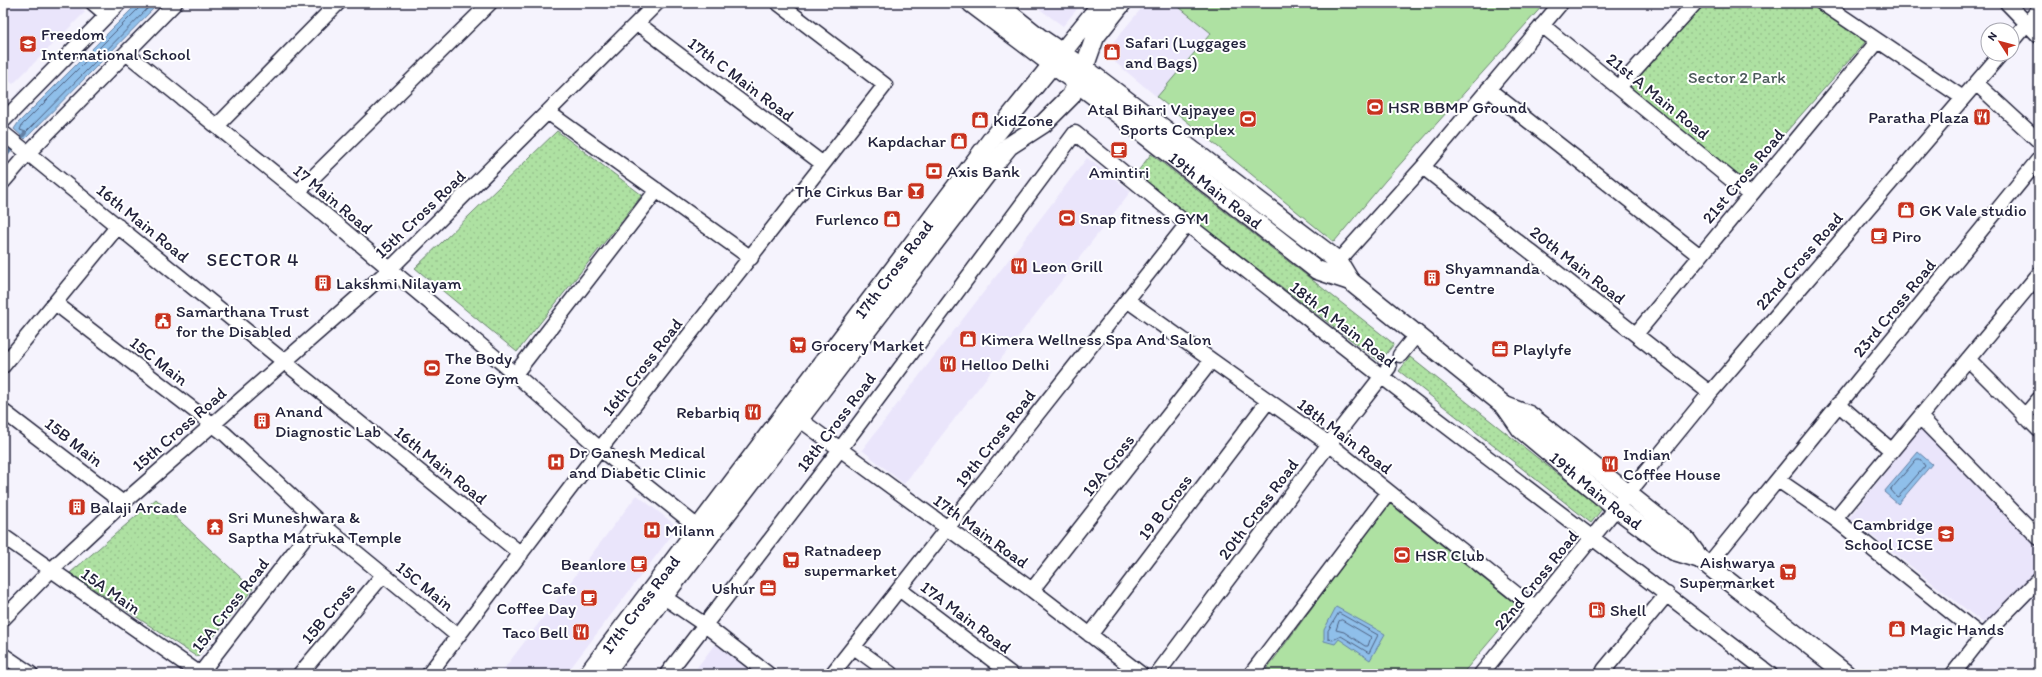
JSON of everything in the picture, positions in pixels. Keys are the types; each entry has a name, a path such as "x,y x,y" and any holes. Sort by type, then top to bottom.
{"main road":[{"name":"19th Main Road","path":"971,3 1057,59 1084,68 1505,406 1521,429 1622,501 1686,540 1704,562 1846,674"},
{"name":"19th Main Road","path":"996,3 1040,38 1077,85 1120,116 1317,270 1332,267"},
{"name":"17th Cross Road","path":"588,674 700,528 990,141 1102,3"},
{"name":"17th Cross Road","path":"604,674 992,167 1009,146 1042,124 1071,96 1084,68 1095,37 1122,3"},
{"path":"1007,121 1025,134"}],"street":[{"path":"93,3 107,15"},
{"path":"5,115 119,3"},
{"path":"3,182 14,142 126,53 176,3"},
{"path":"216,126 338,3"},
{"path":"298,192 490,3"},
{"name":"15th Cross Road","path":"3,619 51,570 123,503 390,270 549,113 657,3"},
{"name":"16th Cross Road","path":"429,674 600,449 885,85 778,3"},
{"path":"1332,267 1423,167 1561,3"},
{"path":"1619,87 1695,3"},
{"path":"1822,3 1963,98"},
{"path":"2007,3 2039,36"},
{"path":"2020,31 2039,9"},
{"name":"17th C Main Road","path":"637,23 823,164"},
{"name":"21st A Main Road","path":"1542,24 1750,196"},
{"name":"21st Cross Road","path":"1636,334 1878,41"},
{"name":"17 Main Road","path":"126,53 298,192 515,374 600,449 700,528"},
{"name":"22nd Cross Road","path":"1481,674 1593,539 1710,393 1994,62"},
{"path":"1976,83 2039,140"},
{"path":"1488,89 1700,256"},
{"path":"549,113 751,258"},
{"name":"18th A Main Road","path":"1075,133 1187,224 1385,372 1593,539"},
{"name":"18th Cross Road","path":"667,674 841,448 1075,133"},
{"name":"16th Main Road","path":"14,142 521,554"},
{"name":"23rd Cross Road","path":"1704,562 1778,480 1838,404 2039,159"},
{"name":"20th Main Road","path":"1423,167 1710,393"},
{"path":"515,374 657,190"},
{"name":"19th Cross Road","path":"832,674 1187,224"},
{"path":"3,366 118,226"},
{"path":"1835,520 2039,274"},
{"name":"18th Main Road","path":"1127,300 1329,444 1535,609"},
{"name":"15C Main","path":"55,303 225,434 318,521 458,636"},
{"path":"1400,355 1417,334"},
{"path":"1968,359 2024,417 2039,430"},
{"name":"19A Cross","path":"1032,590 1211,361"},
{"name":"20th Cross Road","path":"1157,674 1329,444 1385,372"},
{"path":"2024,417 2039,399"},
{"name":"19 B Cross","path":"1090,635 1268,401"},
{"path":"1838,404 1892,451"},
{"name":"15B Main","path":"3,410 123,503"},
{"path":"1920,417 2039,538"},
{"name":"17th Main Road","path":"799,418 1032,590 1141,674"},
{"path":"1778,480 1835,520 1982,637"},
{"path":"1251,674 1389,492"},
{"name":"15A Cross Road","path":"200,674 318,521"},
{"name":"15A Main","path":"3,536 200,674"},
{"path":"1593,539 1770,674"},
{"name":"15B Cross","path":"300,674 383,575"},
{"path":"1953,674 1982,637 2039,579"},
{"name":"17A Main Road","path":"899,589 1011,674"},
{"path":"1605,673 1667,594"},
{"path":"664,596 705,625 768,674"},
{"path":"854,647 891,674"},
{"path":"3,655 31,674"}],"shaded area":[{"name":"Freedom International School","path":"3,3 74,3 85,12 13,84 3,76"},
{"path":"1031,3 1082,3 1063,26"},
{"path":"1146,3 1174,3 1212,33 1157,97 1104,53"},
{"path":"1087,158 1131,191 904,484 862,450"},
{"name":"Cambridge School ICSE","path":"1922,426 2039,549 2039,570 1986,625 1849,518"},
{"path":"637,495 678,527 566,674 500,674"},
{"path":"715,644 757,674 692,674"}],"green space":[{"name":"HSR BBMP Ground","path":"1174,3 1545,3 1385,181 1334,242 1157,97 1211,33"},
{"name":"Sector 2 Park","path":"1705,3 1812,3 1867,40 1742,182 1630,87"},
{"path":"557,131 642,195 517,352 415,268"},
{"path":"1151,154 1394,344 1380,362 1135,175"},
{"path":"1410,357 1602,509 1591,523 1399,371"},
{"path":"156,499 253,589 197,657 70,573"},
{"name":"HSR Club","path":"1389,503 1519,607 1462,674 1263,674"}],"water":[{"path":"138,3 159,3 25,139 14,129 18,123"},
{"path":"1918,452 1932,464 1898,504 1884,492"},
{"path":"1336,607 1385,634 1370,660 1339,639 1335,644 1324,641 1324,630"}],"waterway":[{"path":"3,159 25,133"}],"place":[{"name":"Freedom International School","path":"28,44"},
{"name":"Safari (Luggages and Bags)","path":"1112,52"},
{"name":"HSR BBMP Ground","path":"1375,107"},
{"name":"Paratha Plaza","path":"1982,117"},
{"name":"Atal Bihari Vajpayee Sports Complex","path":"1248,119"},
{"name":"KidZone","path":"980,120"},
{"name":"Kapdachar","path":"959,141"},
{"name":"Amintiri","path":"1119,150"},
{"name":"Axis Bank","path":"934,171"},
{"name":"The Cirkus Bar","path":"916,191"},
{"name":"GK Vale studio","path":"1906,210"},
{"name":"Snap fitness GYM","path":"1067,218"},
{"name":"Furlenco","path":"892,219"},
{"name":"Piro","path":"1879,236"},
{"name":"Leon Grill","path":"1019,266"},
{"name":"Shyamnanda Centre","path":"1432,278"},
{"name":"Lakshmi Nilayam","path":"323,283"},
{"name":"Samarthana Trust for the Disabled","path":"163,321"},
{"name":"Kimera Wellness Spa And Salon","path":"968,339"},
{"name":"Grocery Market","path":"798,345"},
{"name":"Playlyfe","path":"1500,349"},
{"name":"Helloo Delhi","path":"948,364"},
{"name":"The Body Zone Gym","path":"432,368"},
{"name":"Rebarbiq","path":"753,412"},
{"name":"Anand Diagnostic Lab","path":"262,421"},
{"name":"Dr Ganesh Medical and Diabetic Clinic","path":"556,462"},
{"name":"Indian Coffee House","path":"1610,464"},
{"name":"Balaji Arcade","path":"77,507"},
{"name":"Sri Muneshwara & Saptha Matruka Temple","path":"215,527"},
{"name":"Milann","path":"652,530"},
{"name":"Cambridge School ICSE","path":"1946,534"},
{"name":"HSR Club","path":"1402,555"},
{"name":"Ratnadeep supermarket","path":"791,560"},
{"name":"Beanlore","path":"639,564"},
{"name":"Aishwarya Supermarket","path":"1788,572"},
{"name":"Ushur","path":"768,588"},
{"name":"Cafe Coffee Day","path":"589,598"},
{"name":"Shell","path":"1597,610"},
{"name":"Magic Hands","path":"1897,629"},
{"name":"Taco Bell","path":"581,632"}],"district":[{"name":"SECTOR 4","path":"253,259"}]}
